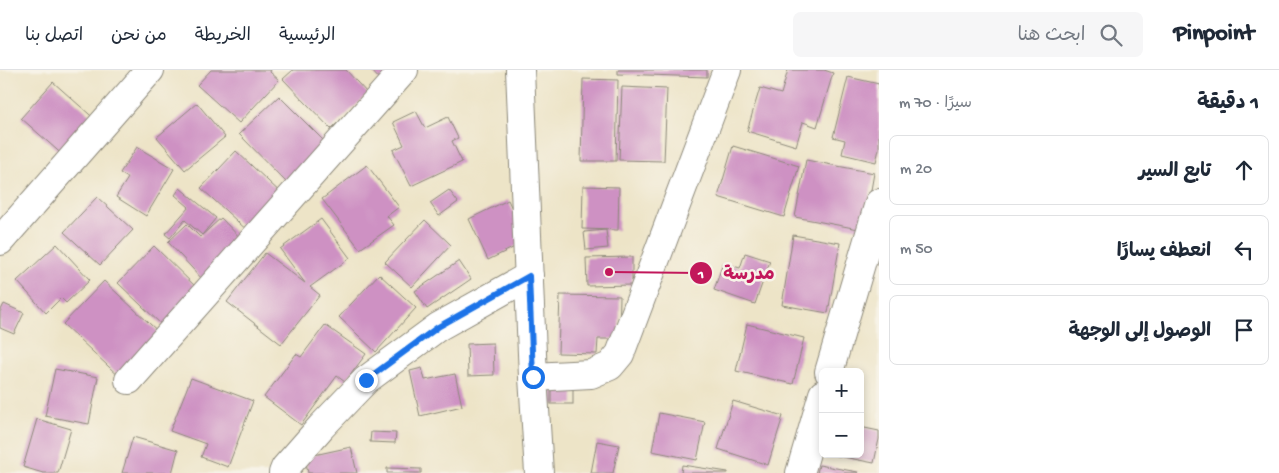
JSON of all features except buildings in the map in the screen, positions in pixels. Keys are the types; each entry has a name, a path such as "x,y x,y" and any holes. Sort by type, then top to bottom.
{"street":[{"path":"0,241 150,70"},
{"path":"129,380 404,70"},
{"path":"520,70 539,473"},
{"path":"533,377 591,374 610,366 620,354 727,70"},
{"path":"830,368 879,203"},
{"path":"283,473 285,468 321,427 366,380 438,327 529,276"},
{"path":"800,473 819,408"}],"place":[{"name":"مدرسة","path":"609,272"}],"route":[{"path":"366,380 438,327 529,276 533,377"}]}
